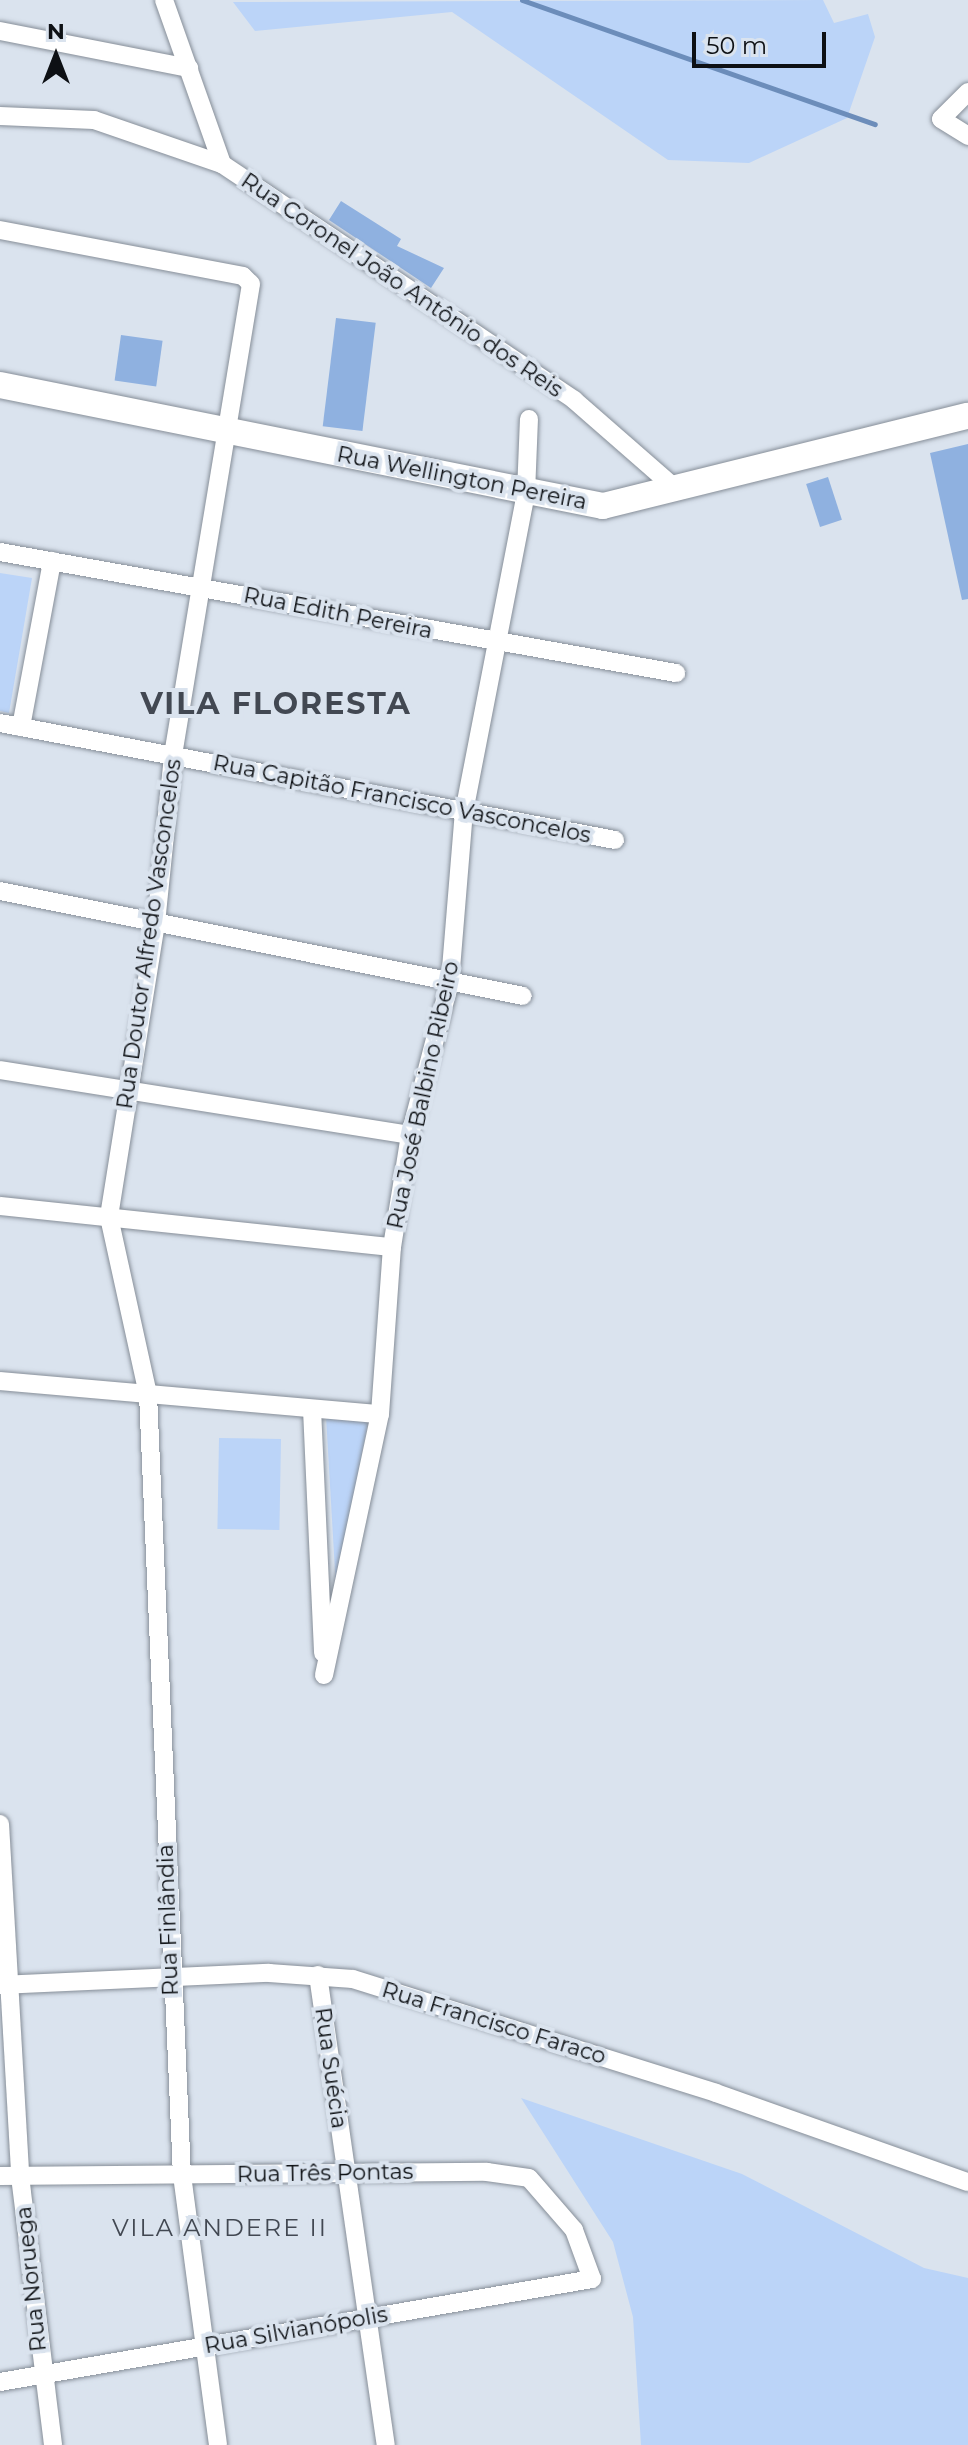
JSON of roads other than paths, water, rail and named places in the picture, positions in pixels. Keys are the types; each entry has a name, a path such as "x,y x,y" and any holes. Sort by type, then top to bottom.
{"main road":[{"name":"Rua Wellington Pereira","path":"0,385 526,493 603,506 968,416"}],"street":[{"name":"Rua Coronel João Antônio dos Reis","path":"164,0 222,164 574,400 677,490"},
{"path":"0,31 189,68"},
{"path":"968,92 941,122 968,136"},
{"path":"0,116 94,120 222,164"},
{"name":"Rua Doutor Alfredo Vasconcelos","path":"0,230 243,276 251,284 173,756 156,923 109,1217 148,1394"},
{"name":"Rua José Balbino Ribeiro","path":"312,1409 324,1675 380,1414 392,1247 410,1135 450,981 464,812 526,493 529,419"},
{"name":"Rua Edith Pereira","path":"0,552 676,673"},
{"path":"21,727 52,561"},
{"name":"Rua Capitão Francisco Vasconcelos","path":"0,723 615,840"},
{"path":"0,891 523,996"},
{"path":"0,1070 410,1135"},
{"path":"0,1206 392,1247"},
{"path":"0,1381 380,1414"},
{"name":"Rua Finlândia","path":"148,1394 169,1978 182,2175 218,2445"},
{"name":"Rua Noruega","path":"0,1824 3,1984 20,2176 53,2445"},
{"name":"Rua Francisco Faraco","path":"3,1984 318,1975 353,1979 716,2093 968,2182"},
{"name":"Rua Suécia","path":"318,1975 386,2445"},
{"name":"Rua Três Pontas","path":"0,2176 347,2173 529,2178 574,2230 592,2279"},
{"name":"Rua Silvianópolis","path":"0,2382 592,2279"}],"waterway":[{"path":"522,0 875,124"}],"district":[{"name":"VILA FLORESTA","path":"276,704"},
{"name":"VILA ANDERE II","path":"220,2228"}]}
